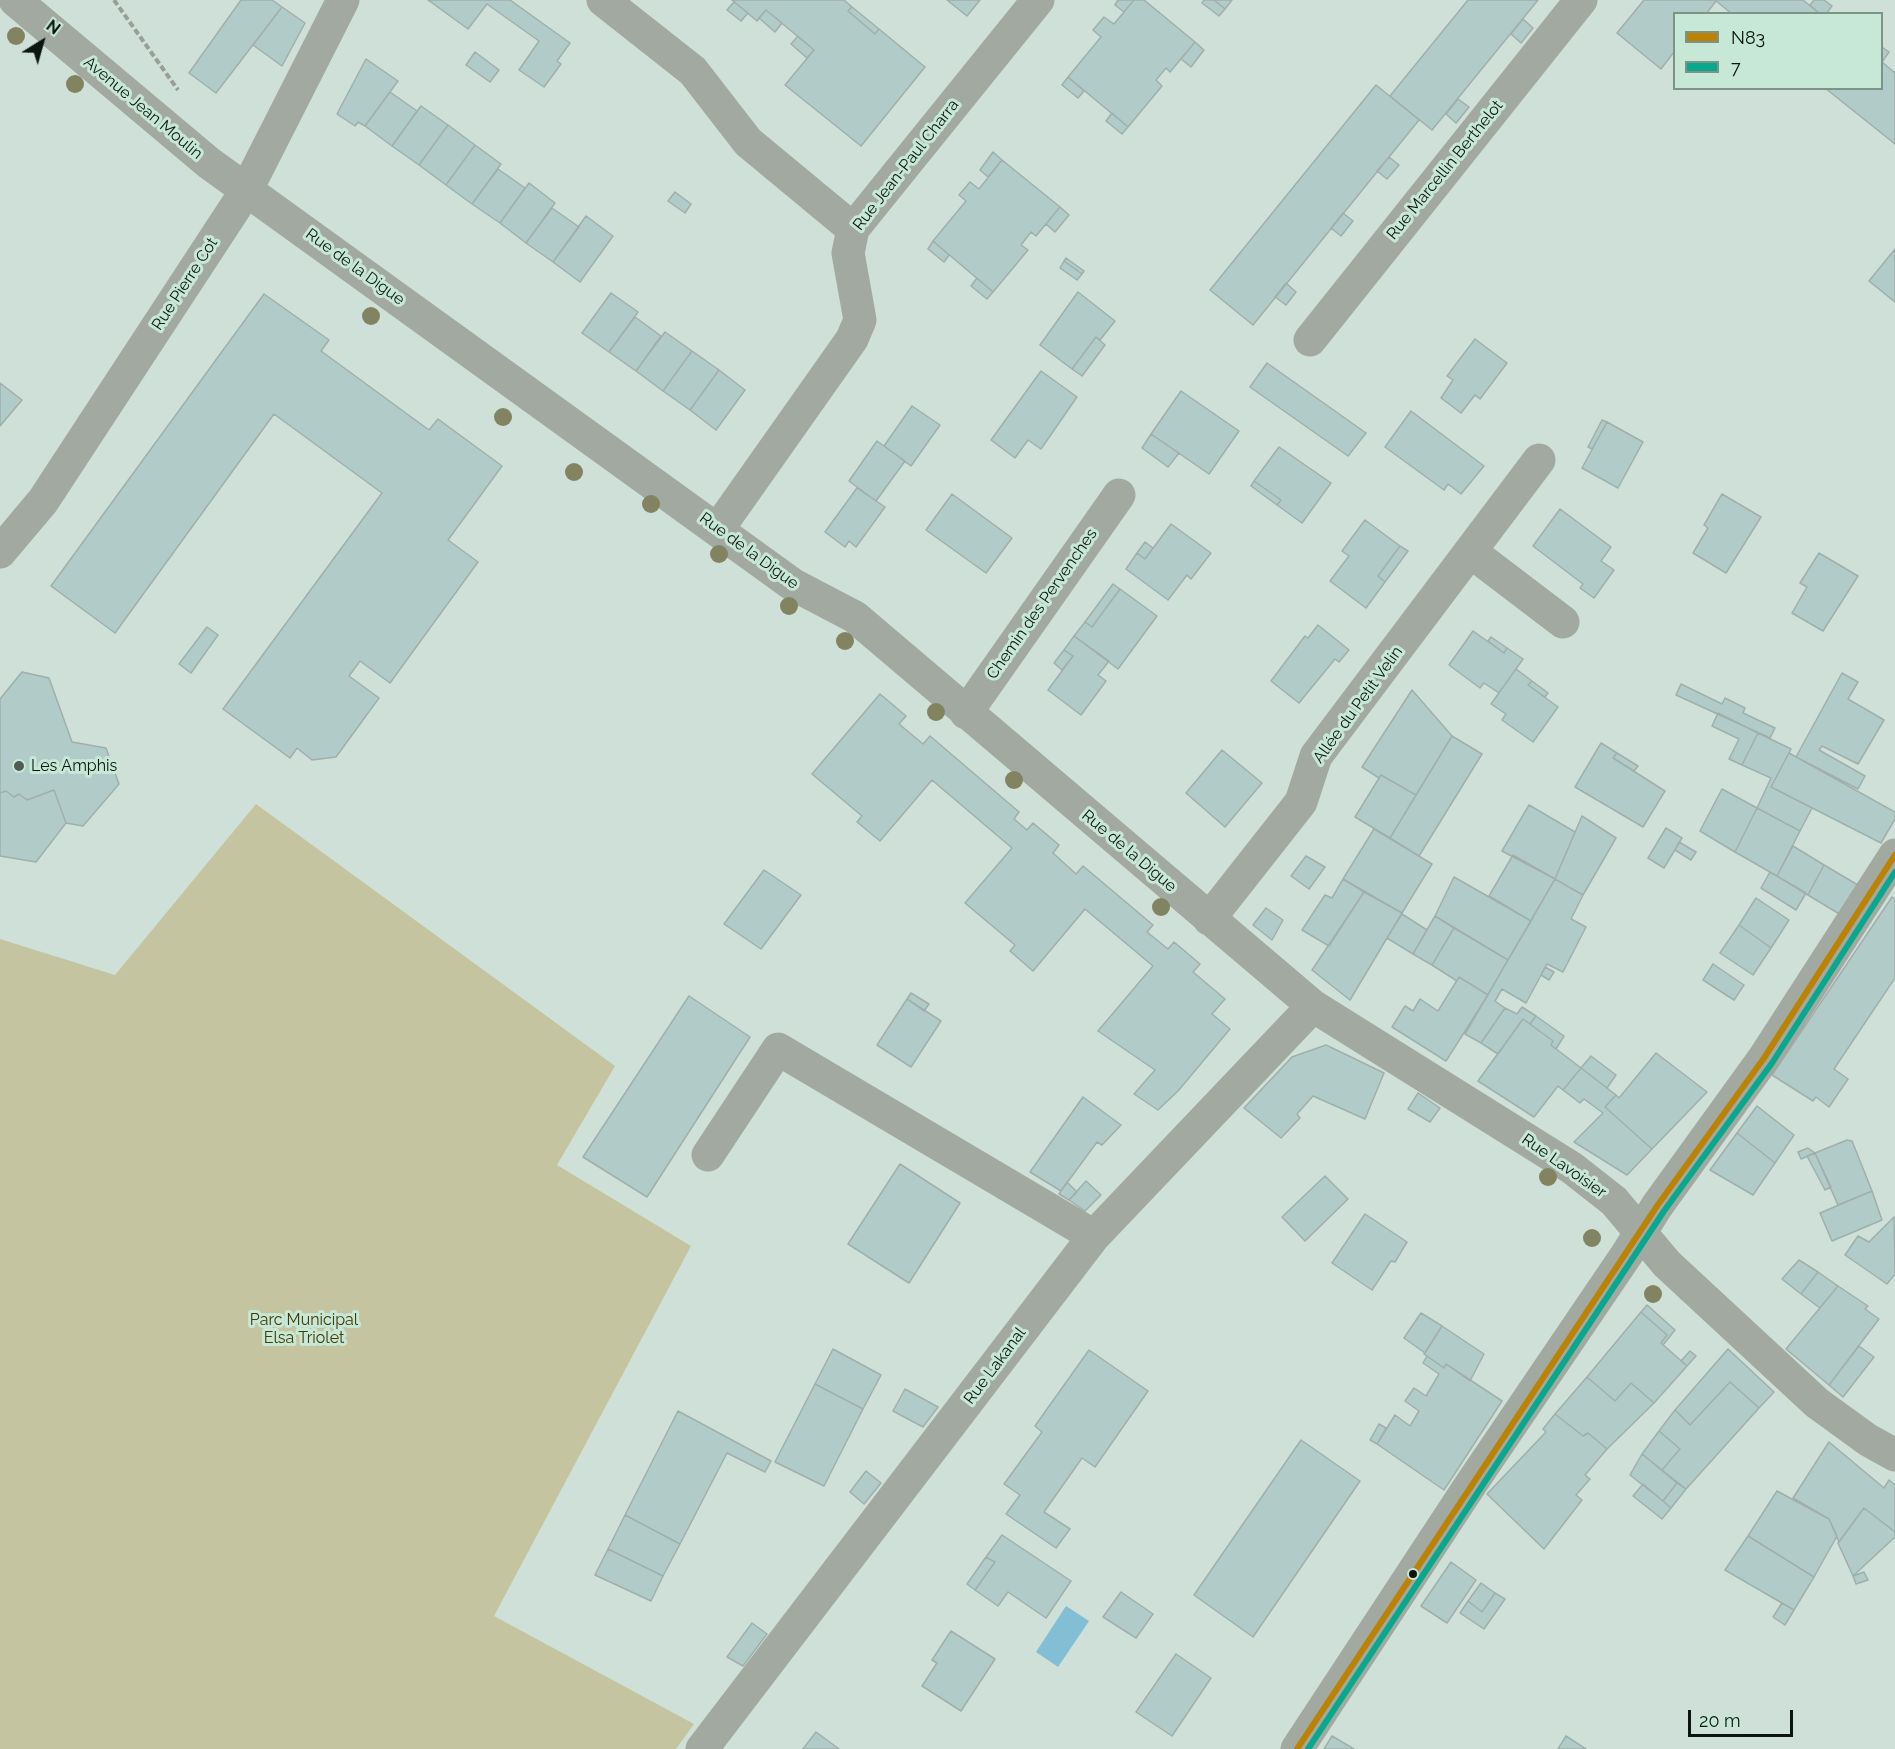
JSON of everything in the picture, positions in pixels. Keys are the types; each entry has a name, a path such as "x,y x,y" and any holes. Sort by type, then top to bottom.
{"street":[{"name":"Avenue Jean Moulin","path":"15,0 208,163 246,191"},
{"name":"Rue Pierre Cot","path":"0,552 43,501 246,191 344,0"},
{"path":"603,0 693,71 748,142 853,229"},
{"name":"Rue Jean-Paul Charra","path":"718,529 852,339 860,320 848,253 853,229 1038,0"},
{"name":"Rue Marcellin Berthelot","path":"1310,340 1581,0"},
{"name":"Rue de la Digue","path":"246,191 792,584 855,617 1313,1006"},
{"name":"Allée du Petit Velin","path":"1209,919 1300,802 1316,756 1472,552 1539,460"},
{"name":"Chemin des Pervenches","path":"966,713 1119,495"},
{"path":"1472,552 1563,622"},
{"path":"1297,1749 1657,1206 1764,1058 1895,855"},
{"name":"Rue Lavoisier","path":"1313,1006 1572,1168 1614,1201 1667,1264 1817,1403 1868,1440 1895,1455"},
{"name":"Rue Lakanal","path":"702,1749 1094,1236 1313,1006"},
{"path":"708,1155 778,1049 1094,1236"}],"green space":[{"name":"Parc Municipal Elsa Triolet","path":"256,804 615,1066 557,1165 691,1246 494,1616 694,1724 676,1749 0,1749 0,939 115,975"}],"water":[{"path":"1066,1606 1089,1621 1058,1667 1036,1652"}],"building":[{"path":"241,0 272,0 282,7 216,93 189,73"},
{"path":"428,0 510,0 570,43 557,61 561,64 544,87 519,70 539,41 487,4 468,29"},
{"path":"732,0 844,0 852,7 848,11 875,34 879,29 925,67 861,146 785,85 814,50 766,10 757,21"},
{"path":"947,0 980,0 967,16"},
{"path":"1118,0 1134,0 1124,12 1115,5"},
{"path":"1134,0 1144,0 1195,42 1170,72 1166,68 1156,80 1162,86 1128,127 1068,77 1101,37 1093,30 1104,17 1114,24"},
{"path":"1204,0 1214,0 1225,9 1219,16 1202,3"},
{"path":"1214,0 1232,0 1225,9"},
{"path":"1468,0 1538,0 1432,130 1390,96"},
{"path":"1644,0 1716,1 1708,12 1673,12 1673,53 1661,69 1617,33"},
{"path":"1715,0 1803,0 1818,12 1730,12"},
{"path":"1814,0 1824,0 1832,6 1828,12 1818,12 1810,5"},
{"path":"734,2 748,13 741,21 727,10"},
{"path":"282,7 305,23 282,66 253,45"},
{"path":"852,7 879,29 875,34 848,11"},
{"path":"766,10 782,23 775,32 759,18"},
{"path":"1523,19 1533,28 1521,43 1511,34"},
{"path":"798,36 814,50 807,58 791,44"},
{"path":"1195,42 1204,50 1191,67 1181,59"},
{"path":"1883,48 1889,52 1883,61"},
{"path":"475,52 499,70 490,82 466,65"},
{"path":"366,59 398,81 365,126 358,122 355,126 337,114"},
{"path":"1883,63 1895,73 1895,144 1828,90 1883,90"},
{"path":"1068,77 1084,91 1078,98 1062,85"},
{"path":"1376,85 1419,120 1253,325 1210,290"},
{"path":"390,92 417,111 392,146 365,126"},
{"path":"1458,99 1469,107 1456,123 1446,114"},
{"path":"421,106 448,125 419,165 392,146"},
{"path":"1112,113 1128,127 1122,134 1106,121"},
{"path":"448,125 475,145 446,185 419,165"},
{"path":"475,145 501,164 472,204 446,185"},
{"path":"993,152 1002,160 988,177 980,170"},
{"path":"1389,157 1399,165 1387,179 1377,171"},
{"path":"1002,160 1060,207 1036,236 1031,232 1021,245 1028,250 993,292 933,241 966,201 959,195 970,182 979,189"},
{"path":"498,169 525,188 500,223 472,204"},
{"path":"529,183 555,203 526,243 500,223"},
{"path":"675,192 691,204 685,213 668,201"},
{"path":"1060,207 1069,215 1055,232 1046,224"},
{"path":"552,208 579,227 553,262 526,243"},
{"path":"1343,213 1353,221 1341,236 1331,228"},
{"path":"586,216 613,236 580,282 553,262"},
{"path":"933,241 949,255 944,262 928,249"},
{"path":"1895,249 1895,302 1869,281"},
{"path":"1066,258 1084,271 1082,274 1064,261"},
{"path":"1064,261 1082,274 1077,280 1060,268"},
{"path":"977,278 993,292 987,299 971,286"},
{"path":"1286,283 1296,292 1286,305 1275,297"},
{"path":"1078,292 1115,321 1100,340 1096,337 1072,369 1040,345"},
{"path":"611,293 638,312 609,352 582,333"},
{"path":"264,294 329,340 321,351 429,430 438,419 502,466 448,540 478,562 390,683 360,661 349,676 379,698 336,757 312,760 297,748 290,758 223,709 382,493 274,414 115,633 51,586"},
{"path":"635,317 661,336 636,371 609,352"},
{"path":"665,332 692,351 663,391 636,371"},
{"path":"1096,337 1105,345 1082,376 1072,369"},
{"path":"1475,339 1507,363 1480,399 1475,395 1461,413 1441,398 1453,380 1447,376"},
{"path":"692,351 719,370 690,410 663,391"},
{"path":"1267,363 1366,433 1348,456 1250,387"},
{"path":"719,370 745,390 716,430 690,410"},
{"path":"1041,371 1077,397 1041,449 1028,440 1015,458 991,440"},
{"path":"0,383 22,400 0,426"},
{"path":"1181,391 1239,431 1209,474 1151,434"},
{"path":"912,406 940,425 911,466 884,446"},
{"path":"1411,411 1484,466 1461,494 1448,484 1444,490 1385,447"},
{"path":"1602,420 1607,422 1592,449 1588,447"},
{"path":"1607,422 1643,442 1618,488 1582,468"},
{"path":"1151,434 1179,453 1168,467 1142,448"},
{"path":"877,441 905,461 876,501 849,481"},
{"path":"1279,447 1331,483 1302,523 1277,505 1281,500 1254,481"},
{"path":"1254,481 1281,500 1277,505 1251,486"},
{"path":"857,488 885,507 856,547 849,541 845,547 825,532"},
{"path":"952,494 1012,538 986,573 926,530"},
{"path":"1722,494 1761,517 1726,573 1693,553 1708,528 1704,525"},
{"path":"1560,509 1611,547 1601,561 1614,570 1594,598 1580,588 1583,584 1533,546"},
{"path":"1365,520 1400,546 1378,576 1385,582 1366,608 1330,581 1349,556 1342,551"},
{"path":"1171,524 1211,553 1191,579 1187,575 1168,600 1126,569 1137,553 1145,559"},
{"path":"1145,542 1153,548 1145,559 1137,553"},
{"path":"1400,546 1408,551 1385,582 1378,576"},
{"path":"1819,553 1858,576 1823,631 1792,613 1807,587 1800,583"},
{"path":"1113,584 1120,589 1092,627 1085,622"},
{"path":"1120,589 1157,616 1118,669 1074,636 1085,622 1092,627"},
{"path":"1318,625 1349,650 1339,662 1335,659 1299,703 1271,681 1305,636 1308,638"},
{"path":"207,627 218,635 191,673 179,664"},
{"path":"1473,631 1504,653 1507,648 1523,659 1499,693 1484,683 1480,688 1449,665"},
{"path":"1074,636 1109,661 1098,675 1106,681 1081,715 1048,690 1073,656 1064,650"},
{"path":"1491,637 1507,648 1504,653 1488,641"},
{"path":"1064,650 1073,656 1062,670 1054,663"},
{"path":"1516,669 1532,681 1528,685 1558,707 1533,742 1502,720 1506,714 1491,704"},
{"path":"22,672 49,678 72,742 106,748 119,784 83,826 66,823 54,790 27,800 19,794 14,797 6,791 0,793 0,699"},
{"path":"1842,673 1858,682 1848,699 1884,720 1858,764 1822,746 1819,750 1865,776 1858,789 1796,757"},
{"path":"1532,681 1548,693 1545,697 1528,685"},
{"path":"1681,684 1722,704 1725,698 1745,708 1743,713 1775,728 1770,738 1676,695"},
{"path":"1412,690 1452,736 1416,795 1381,775 1379,778 1362,767"},
{"path":"880,694 906,716 899,724 923,744 930,736 1019,812 1014,819 1027,830 1033,823 1059,845 1053,853 1076,874 1083,866 1153,925 1147,932 1168,949 1174,942 1200,964 1193,972 1225,999 1212,1014 1230,1029 1178,1091 1158,1110 1134,1094 1155,1070 1098,1031 1153,966 1085,909 1033,971 1010,951 1015,945 965,903 1012,848 932,780 880,841 857,822 862,816 812,774"},
{"path":"1718,713 1758,733 1742,765 1729,759 1739,739 1712,726"},
{"path":"1758,733 1791,749 1771,787 1812,808 1800,831 1757,808 1771,778 1742,765"},
{"path":"1452,736 1482,754 1419,856 1390,838"},
{"path":"1601,743 1617,753 1613,758 1665,791 1643,827 1575,787"},
{"path":"1222,750 1262,783 1225,827 1186,793"},
{"path":"1617,753 1638,766 1634,771 1613,758"},
{"path":"1789,753 1895,812 1895,819 1881,843 1771,787"},
{"path":"1381,775 1416,795 1390,838 1355,817"},
{"path":"1722,789 1757,808 1735,852 1700,831"},
{"path":"54,790 66,823 36,862 0,856 0,793 6,791 14,797 19,794 27,800"},
{"path":"1529,805 1575,832 1555,879 1502,851"},
{"path":"1757,808 1800,831 1777,876 1735,852"},
{"path":"1582,816 1616,838 1583,895 1555,879"},
{"path":"1666,828 1682,838 1664,868 1648,858"},
{"path":"1374,829 1432,864 1402,913 1343,879"},
{"path":"1679,842 1696,852 1691,860 1675,850"},
{"path":"1793,846 1824,865 1808,895 1777,876"},
{"path":"1513,855 1555,879 1531,921 1489,896"},
{"path":"1306,856 1325,867 1309,889 1291,876"},
{"path":"1824,865 1858,885 1841,915 1808,895"},
{"path":"764,870 801,895 761,949 724,924"},
{"path":"1770,872 1806,893 1796,910 1761,888"},
{"path":"1454,877 1531,921 1508,960 1435,916"},
{"path":"1343,879 1364,892 1329,946 1302,930 1325,895 1332,898"},
{"path":"1555,879 1583,895 1571,919 1586,927 1563,972 1547,964 1526,1003 1502,989 1495,1001 1505,1008 1481,1043 1465,1034"},
{"path":"1364,892 1402,913 1350,1000 1312,970"},
{"path":"1892,897 1895,899 1895,978 1834,1069 1848,1079 1829,1107 1816,1097 1813,1101 1772,1075"},
{"path":"1756,898 1789,920 1771,948 1739,925"},
{"path":"1266,908 1283,920 1272,940 1253,925"},
{"path":"1402,914 1427,930 1413,954 1387,938"},
{"path":"1435,916 1454,928 1432,965 1413,954"},
{"path":"1739,925 1771,948 1753,975 1720,953"},
{"path":"1454,928 1508,960 1488,995 1459,977 1457,981 1432,965"},
{"path":"1713,964 1744,985 1734,1000 1703,980"},
{"path":"1545,967 1554,972 1549,980 1541,975"},
{"path":"1459,977 1488,995 1446,1061 1392,1027 1405,1006 1413,1011 1420,999 1438,1011"},
{"path":"911,993 929,1004 924,1011 907,999"},
{"path":"689,996 750,1037 647,1197 583,1157"},
{"path":"907,999 941,1021 911,1067 877,1045"},
{"path":"1522,1007 1536,1016 1530,1024 1523,1019 1498,1054 1481,1043 1505,1008 1517,1014"},
{"path":"1536,1016 1564,1036 1556,1049 1551,1045 1553,1041 1530,1024"},
{"path":"1523,1019 1553,1041 1551,1045 1581,1068 1563,1090 1558,1086 1534,1117 1478,1081"},
{"path":"1326,1045 1384,1073 1365,1119 1313,1096 1297,1114 1300,1118 1281,1138 1244,1108 1292,1057"},
{"path":"1656,1053 1707,1092 1652,1149 1605,1107 1616,1095 1619,1098"},
{"path":"1591,1056 1616,1075 1607,1088 1581,1068"},
{"path":"1581,1068 1616,1095 1605,1107 1652,1149 1627,1175 1574,1142 1603,1113 1584,1099 1580,1103 1563,1090"},
{"path":"1418,1093 1440,1108 1430,1122 1408,1109"},
{"path":"1083,1097 1121,1125 1102,1145 1097,1142 1061,1191 1030,1172"},
{"path":"1757,1106 1794,1135 1775,1163 1737,1133"},
{"path":"1737,1133 1775,1163 1753,1195 1710,1170"},
{"path":"1847,1140 1852,1141 1872,1191 1838,1205 1815,1153"},
{"path":"1808,1148 1815,1153 1801,1159 1798,1152"},
{"path":"1815,1153 1831,1187 1825,1190 1807,1156"},
{"path":"900,1164 960,1203 909,1283 848,1244"},
{"path":"1325,1176 1348,1199 1305,1241 1282,1217"},
{"path":"1086,1181 1101,1195 1085,1211 1069,1200"},
{"path":"1067,1182 1077,1192 1069,1200 1059,1194"},
{"path":"1872,1191 1882,1220 1832,1241 1820,1213"},
{"path":"1365,1214 1407,1242 1395,1262 1391,1261 1372,1290 1332,1263"},
{"path":"1894,1217 1895,1274 1887,1284 1845,1255 1858,1236 1869,1242"},
{"path":"1799,1260 1818,1272 1801,1294 1782,1279"},
{"path":"1818,1272 1838,1286 1820,1308 1801,1294"},
{"path":"1838,1286 1868,1306 1865,1309 1879,1319 1829,1385 1786,1349"},
{"path":"1647,1305 1675,1330 1663,1345 1661,1343 1667,1335 1641,1312"},
{"path":"1641,1312 1667,1335 1661,1343 1687,1366 1654,1403 1631,1383 1615,1401 1587,1377"},
{"path":"1421,1313 1442,1326 1425,1353 1404,1338"},
{"path":"1442,1326 1484,1354 1470,1381 1446,1364 1444,1368 1424,1354"},
{"path":"1859,1346 1874,1357 1843,1397 1829,1385"},
{"path":"833,1349 881,1375 863,1409 815,1384"},
{"path":"1728,1349 1774,1392 1759,1408 1730,1382 1690,1425 1675,1410"},
{"path":"1089,1350 1148,1391 1095,1467 1082,1458 1044,1512 1070,1529 1056,1548 1006,1514 1020,1495 1004,1484 1042,1432 1035,1426"},
{"path":"1690,1351 1696,1356 1687,1366 1681,1361"},
{"path":"1427,1356 1444,1368 1446,1364 1502,1401 1444,1490 1377,1444 1395,1415 1410,1426 1419,1411 1405,1401 1414,1388 1426,1396 1439,1374 1423,1363"},
{"path":"1587,1377 1615,1401 1631,1383 1654,1403 1607,1449 1588,1433 1583,1436 1555,1414"},
{"path":"1730,1382 1759,1408 1686,1489 1662,1470 1680,1449 1659,1431 1675,1410 1690,1425"},
{"path":"815,1384 863,1409 824,1486 775,1462"},
{"path":"905,1389 938,1407 923,1427 893,1411"},
{"path":"678,1411 771,1461 765,1472 727,1453 680,1544 625,1515"},
{"path":"1555,1414 1583,1436 1588,1433 1607,1449 1585,1475 1590,1479 1576,1495 1582,1500 1544,1549 1487,1494 1546,1432 1543,1429"},
{"path":"1379,1424 1386,1428 1377,1444 1370,1440"},
{"path":"1659,1431 1680,1449 1662,1470 1642,1454"},
{"path":"1301,1440 1360,1481 1253,1637 1194,1595"},
{"path":"1829,1442 1884,1488 1889,1480 1895,1485 1895,1532 1864,1508 1839,1542 1829,1519 1793,1498"},
{"path":"1642,1454 1677,1483 1663,1501 1630,1475"},
{"path":"866,1471 881,1483 864,1504 850,1492"},
{"path":"1677,1483 1686,1489 1671,1508 1663,1501"},
{"path":"1643,1484 1671,1508 1662,1519 1633,1496"},
{"path":"1777,1491 1829,1519 1837,1536 1814,1577 1748,1536"},
{"path":"1864,1508 1895,1532 1895,1537 1853,1576 1838,1543"},
{"path":"625,1515 680,1544 663,1576 608,1549"},
{"path":"1002,1535 1071,1581 1046,1618 1008,1592 998,1606 975,1590 995,1562 986,1557"},
{"path":"1748,1536 1814,1577 1794,1610 1725,1570"},
{"path":"608,1549 663,1576 651,1601 595,1575"},
{"path":"986,1557 995,1562 975,1590 967,1584"},
{"path":"1451,1562 1476,1580 1447,1623 1421,1606"},
{"path":"1864,1572 1868,1580 1856,1584 1853,1576"},
{"path":"1481,1583 1495,1593 1482,1612 1468,1601"},
{"path":"1121,1592 1153,1614 1136,1638 1103,1617"},
{"path":"1495,1593 1505,1599 1484,1629 1460,1613 1468,1601 1482,1612"},
{"path":"1782,1603 1794,1610 1785,1625 1773,1617"},
{"path":"752,1623 767,1634 743,1666 727,1657"},
{"path":"951,1631 995,1659 961,1711 922,1686 937,1663 932,1660"},
{"path":"1176,1654 1211,1678 1172,1736 1136,1712"},
{"path":"816,1732 839,1749 803,1749"},
{"path":"1332,1736 1354,1749 1324,1749"},
{"path":"1566,1736 1586,1749 1558,1749"}],"transit line":[{"name":"N83","path":"1297,1749 1657,1206 1764,1058 1895,855"},
{"name":"7","path":"1308,1749 1664,1211 1772,1063 1895,872"}],"place":[{"name":"Les Amphis","path":"19,766"}]}
